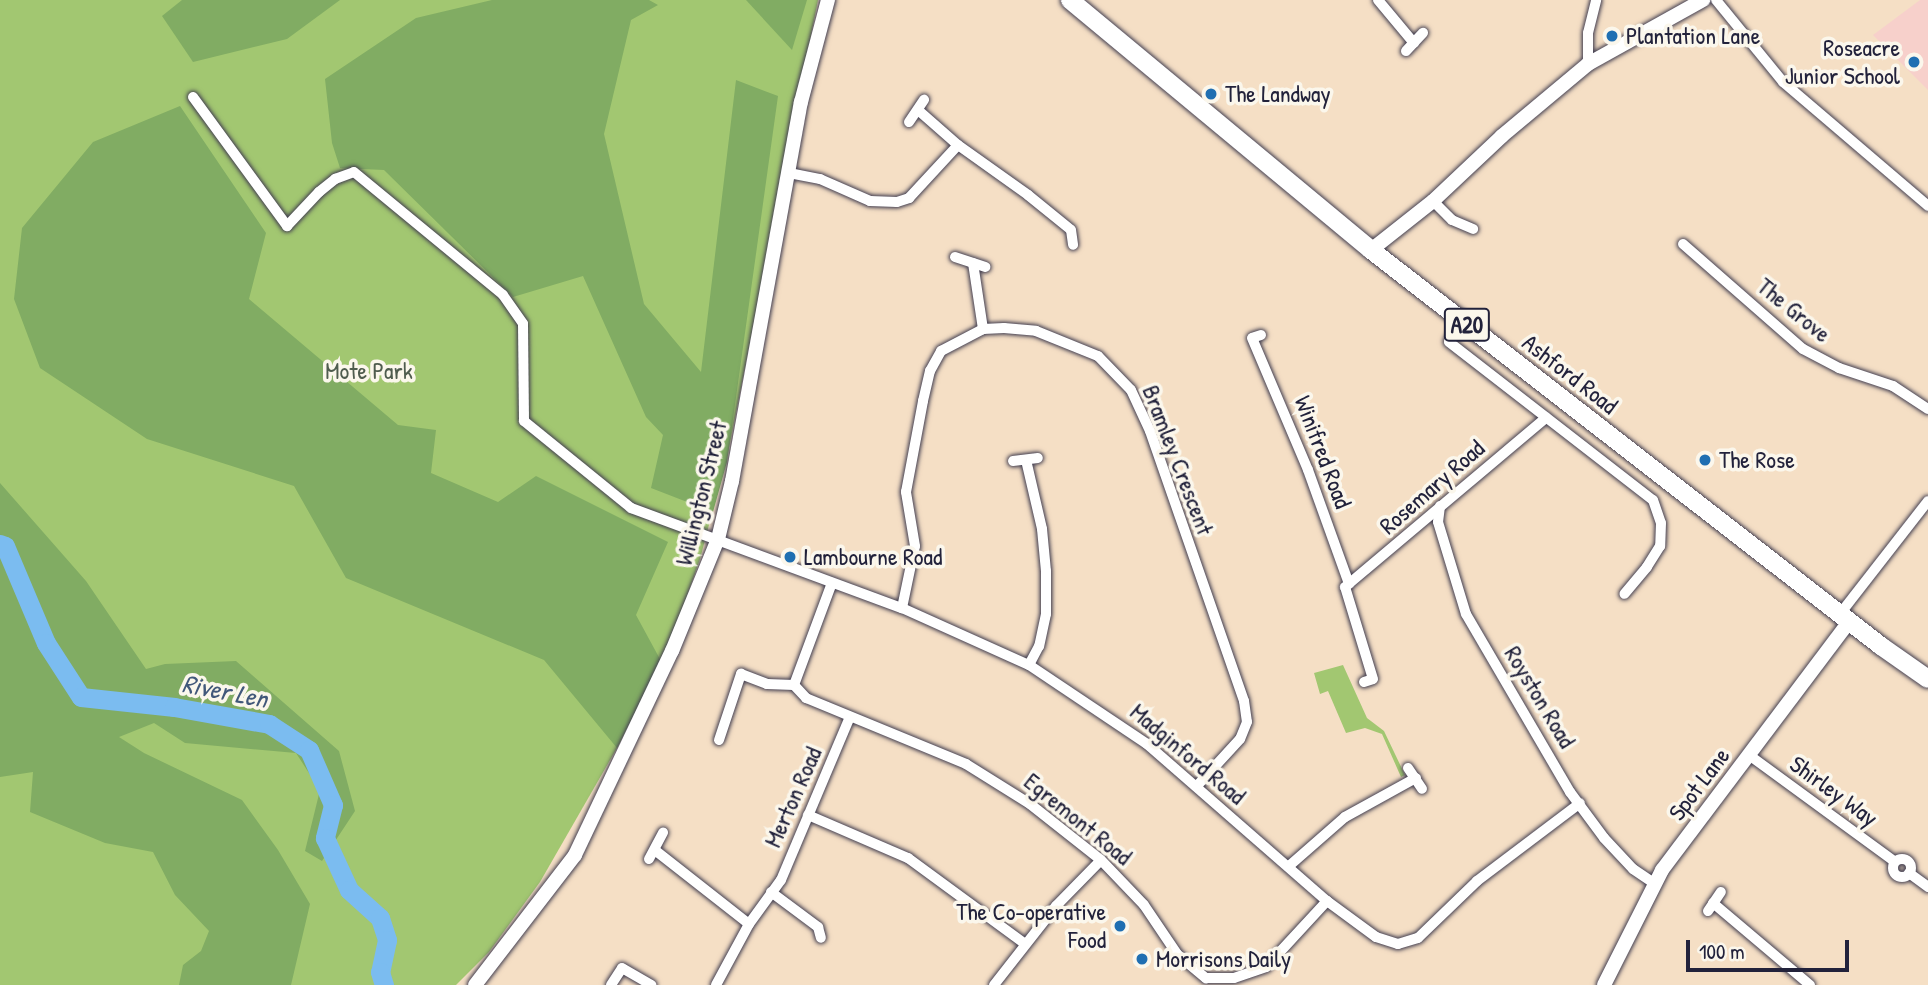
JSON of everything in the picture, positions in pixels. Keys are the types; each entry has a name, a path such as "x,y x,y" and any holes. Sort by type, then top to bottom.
{"main road":[{"name":"Ashford Road","path":"1070,0 1371,250 1844,618 1928,679"}],"street":[{"name":"Willington Street","path":"475,985 575,855 678,639 718,539 732,481 801,103 828,0"},
{"path":"1379,0 1410,47 1423,33"},
{"path":"1588,64 1588,33 1595,0"},
{"path":"1371,250 1433,201 1502,136 1588,64 1703,0"},
{"path":"1716,0 1783,82 1928,206"},
{"name":"Madginford Road","path":"193,97 287,226 319,191 335,179 354,172 503,295 523,324 524,421 631,508 902,608 1029,665 1138,737 1327,901 1376,937 1398,944 1418,938 1476,881 1580,803"},
{"path":"909,122 921,105 958,145 1028,195 1071,230 1073,245"},
{"path":"789,173 820,180 870,201 897,202 909,198 958,145"},
{"path":"1433,201 1452,220 1473,229"},
{"name":"The Grove","path":"1683,244 1804,349 1839,368 1894,386 1928,409"},
{"path":"955,257 985,267"},
{"path":"902,608 915,546 906,492 930,371 942,351 983,329 973,263"},
{"path":"1460,319 1449,342 1653,500 1661,523 1660,546 1638,583 1624,594"},
{"name":"Bramley Crescent","path":"983,329 1036,331 1072,344 1098,356 1131,390 1150,431 1244,701 1247,722 1240,739 1197,786"},
{"name":"Winifred Road","path":"1256,336 1312,481 1347,585 1373,679 1364,682"},
{"name":"Rosemary Road","path":"1347,585 1546,418"},
{"path":"1013,461 1038,458"},
{"path":"1026,460 1042,529 1046,571 1046,614 1039,646 1029,665"},
{"path":"1653,500 1672,484"},
{"path":"1844,618 1928,501"},
{"name":"Royston Road","path":"1440,506 1438,522 1466,614 1604,838 1633,869 1654,883"},
{"path":"719,740 741,674 767,684 794,685 832,583"},
{"name":"Spot Lane","path":"1604,985 1654,883 1749,755 1844,618"},
{"name":"Egremont Road","path":"794,685 806,698 905,737 996,782 1059,825 1101,860 1144,905 1177,954 1206,978 1234,978 1266,967 1327,901"},
{"name":"Merton Road","path":"716,985 749,924 780,880 850,717"},
{"name":"Shirley Way","path":"1749,755 1894,862 1892,867 1896,876 1904,877 1909,873 1928,887"},
{"path":"1289,866 1345,817 1419,784 1408,768"},
{"path":"807,816 908,858 1025,944"},
{"path":"663,833 652,855 749,924"},
{"path":"994,985 1056,906 1101,860"},
{"path":"771,892 818,927 821,938"},
{"path":"1721,892 1711,907 1810,985"},
{"path":"611,985 622,968 652,985"}],"shaded area":[{"name":"Roseacre Junior School","path":"1920,0 1928,0 1928,90 1873,35"}],"green space":[{"name":"Mote Park","path":"0,0 818,0 728,453 700,559 681,613 661,661 617,748 540,882 489,952 456,985 0,985"},
{"path":"182,0 340,0 287,39 193,62 162,16"},
{"path":"492,0 649,0 658,5 631,20 604,134 644,304 701,372 736,80 778,96 727,462 713,512 651,488 663,435 646,417 583,276 513,297 384,170 340,168 332,143 325,79 416,18"},
{"path":"746,0 807,0 792,50"},
{"path":"180,106 266,233 249,299 398,425 436,430 431,473 498,502 536,476 668,542 636,615 661,661 617,748 544,660 346,578 294,486 147,439 40,368 14,299 22,228 93,142"},
{"path":"0,483 86,581 146,669 165,664 236,661 339,751 355,811 322,861 305,851 320,790 296,753 185,743 154,723 119,737 144,753 242,800 278,850 310,904 291,985 179,985 183,965 201,951 209,931 175,895 153,852 105,843 30,812 33,772 0,777"},
{"path":"1343,665 1367,718 1384,731 1405,775 1401,777 1382,734 1365,728 1346,733 1328,691 1320,694 1314,673"}],"waterway":[{"name":"River Len","path":"0,544 5,546 46,643 81,697 174,707 269,724 309,750 333,805 325,838 349,890 380,918 387,940 380,972 384,985"}],"place":[{"name":"Plantation Lane","path":"1612,36"},
{"name":"Roseacre Junior School","path":"1914,62"},
{"name":"The Landway","path":"1211,94"},
{"name":"The Rose","path":"1705,460"},
{"name":"Lambourne Road","path":"790,557"},
{"name":"The Co-operative Food","path":"1120,926"},
{"name":"Morrisons Daily","path":"1142,959"}]}
